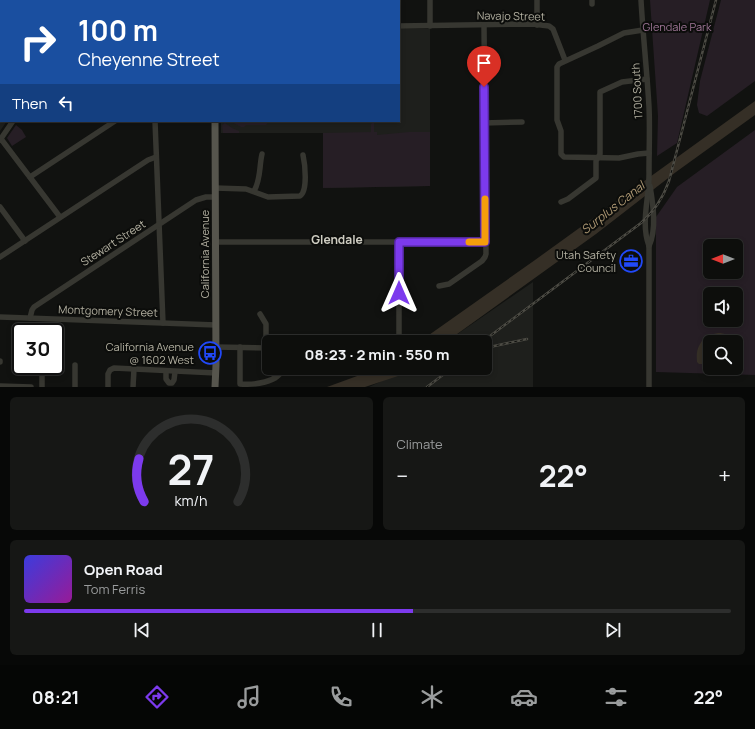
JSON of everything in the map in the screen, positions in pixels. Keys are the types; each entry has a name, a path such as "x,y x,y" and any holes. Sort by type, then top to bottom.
{"main road":[{"name":"California Avenue","path":"215,122 215,387"}],"street":[{"path":"430,0 430,26"},
{"path":"537,0 537,25"},
{"name":"1700 South","path":"641,0 649,108 649,181 646,202 646,238 649,246 649,387"},
{"path":"440,286 449,284 482,261 486,254 484,25"},
{"name":"Navajo Street","path":"400,26 537,25 552,27 565,60"},
{"path":"643,30 624,33 559,64 557,67 558,120 561,132 561,154 567,158 622,158 635,154 649,154"},
{"path":"561,202 568,199 595,180 596,162 600,154 600,92 622,82 647,79"},
{"path":"12,122 0,139 60,217"},
{"path":"30,177 113,122"},
{"path":"155,122 160,225 162,323"},
{"path":"484,123 522,122"},
{"path":"254,191 260,179 260,163 262,154"},
{"path":"216,188 242,188 268,197 297,197 302,195 304,190 303,155"},
{"path":"0,257 148,160 156,157"},
{"name":"1700 South","path":"649,181 652,197 653,239 649,246"},
{"name":"Stewart Street","path":"30,318 34,307 198,200 216,197"},
{"path":"0,207 25,241"},
{"path":"216,242 485,242"},
{"path":"399,242 399,335"},
{"path":"260,314 266,324 267,335"},
{"name":"Montgomery Street","path":"0,317 216,325"},
{"path":"216,347 262,347"},
{"path":"240,348 240,384 256,384 280,375"},
{"path":"75,365 75,387"},
{"path":"108,387 108,374 110,370 114,368 216,373"},
{"path":"133,387 134,369"},
{"path":"166,371 166,380 169,383 172,383 174,380 175,372"},
{"path":"42,375 42,387"},
{"path":"0,386 30,387"}],"shaded area":[{"path":"400,29 430,29 430,186 323,188 323,133 221,133 221,122 400,122"},
{"path":"0,122 6,122 0,131"},
{"path":"533,282 533,387 369,387 394,375 492,375 492,335 456,335"}],"green space":[{"name":"Glendale Park","path":"650,0 710,0 677,143 657,156 658,116"},
{"path":"721,0 755,0 755,81 707,116 699,113 697,105 700,81"},
{"path":"232,122 268,122 266,125 246,125 241,127"},
{"path":"374,122 374,132 377,132 377,135 430,132 430,186 323,188 323,133 371,132 371,124"},
{"path":"225,123 239,131 239,133 223,133 222,125"},
{"path":"16,125 22,130 26,137 12,146 7,138"},
{"path":"755,130 755,375 743,375 743,335 703,335 703,373 656,372 656,217 677,187"}],"water":[{"name":"Surplus Canal","path":"755,101 755,115 676,172 596,234 456,335 429,335"},
{"path":"723,333 727,335 709,335"},
{"path":"703,340 703,364 699,364 697,362 697,354"},
{"path":"360,375 399,375 365,387 327,387"}],"railway":[{"path":"491,335 641,223 658,204 669,181 716,0"},
{"path":"492,346 527,339"},
{"path":"427,387 443,375"}],"slow traffic":[{"path":"469,242 485,242 485,199"}],"place":[{"name":"Utah Safety Council","path":"631,261"},
{"name":"California Avenue @ 1602 West","path":"210,353"}],"district":[{"name":"Glendale","path":"337,240"}],"route":[{"path":"399,293 399,242 485,242 484,87"}]}
